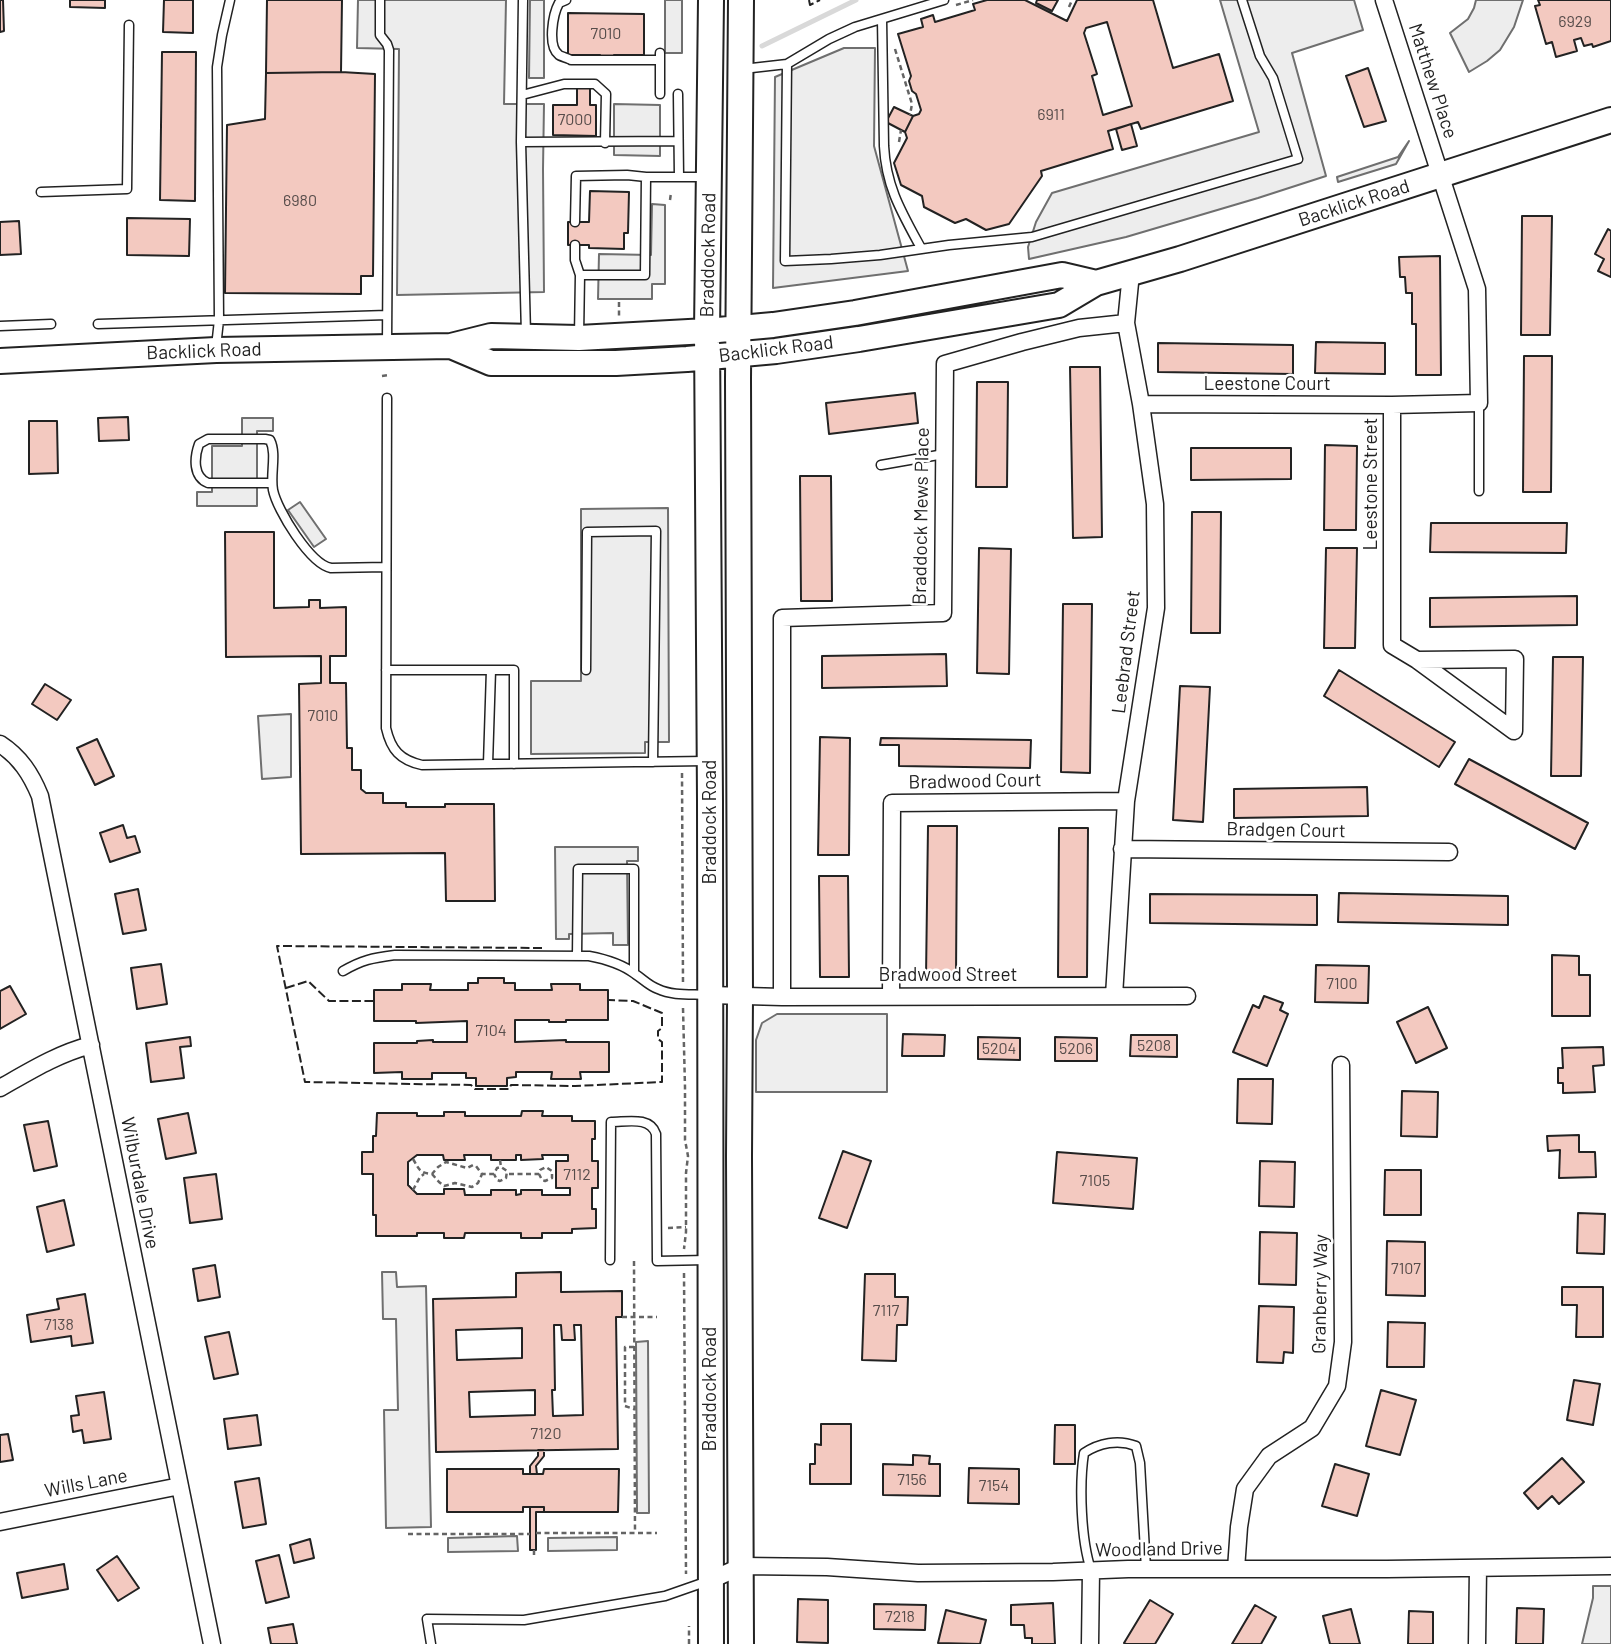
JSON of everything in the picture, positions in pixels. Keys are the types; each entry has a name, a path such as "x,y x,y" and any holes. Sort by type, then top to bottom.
{"main road":[{"name":"Braddock Road","path":"711,0 707,331 711,1644"},
{"name":"Braddock Road","path":"741,0 738,328 741,1644"},
{"name":"Backlick Road","path":"451,346 491,363 616,363 738,355 859,339 1059,305 1096,283 1611,120"},
{"name":"Backlick Road","path":"0,361 216,349 451,346 491,336 579,338 707,331 855,313 1062,275 1096,283"}],"street":[{"name":"Matthew Place","path":"1384,0 1441,175"},
{"path":"1441,175 1476,289 1479,403"},
{"name":"Leebrad Street","path":"1114,996 1126,801 1156,608 1155,504 1126,323 1131,273"},
{"name":"Braddock Mews Place","path":"782,997 782,618 943,613 945,364 1080,328 1126,323"},
{"name":"Leestone Street","path":"1416,660 1515,659 1514,731 1392,645 1392,405 1479,403"},
{"name":"Leestone Court","path":"1141,404 1392,405"},
{"name":"Wilburdale Drive","path":"0,744 22,762 32,776 40,796 212,1644"},
{"name":"Bradwood Court","path":"891,996 892,803 1126,801"},
{"name":"Bradgen Court","path":"1122,849 1450,852"},
{"name":"Bradwood Street","path":"710,995 1187,996"},
{"path":"0,1088 46,1061 91,1045"},
{"name":"Granberry Way","path":"1236,1569 1245,1489 1269,1456 1312,1428 1336,1387 1343,1342 1341,1065"},
{"name":"Wills Lane","path":"0,1522 180,1486"},
{"name":"Woodland Drive","path":"711,1580 742,1566 827,1567 918,1573 1611,1566"},
{"path":"1477,1644 1478,1568"},
{"path":"1090,1644 1091,1571"}],"lane":[{"path":"216,349 219,320 217,67 230,0"},
{"path":"380,0 380,35 389,50 387,347"},
{"path":"523,0 521,142 526,337"},
{"path":"566,0 559,3 553,18 554,49 559,56 571,60 660,56 660,94"},
{"path":"787,64 785,261 880,255 921,248 1032,237 1298,159 1273,78 1260,56 1242,0"},
{"path":"740,70 787,64 855,27 946,3"},
{"path":"882,19 884,157 895,200 921,248"},
{"path":"41,192 127,189 129,25"},
{"path":"522,95 564,84 595,84 606,94 605,142"},
{"path":"678,94 679,177"},
{"path":"521,142 678,141"},
{"path":"575,222 576,176 709,177"},
{"path":"580,275 645,275 646,177"},
{"path":"575,245 575,260 580,275 579,338"},
{"path":"99,324 387,315"},
{"path":"0,326 51,324"},
{"path":"387,398 386,728 389,739 401,756 422,765 709,761"},
{"path":"1479,403 1479,491"},
{"path":"272,483 203,481 199,477 196,460 199,444 208,439 270,440 273,447 272,483 277,504 318,563 331,568 386,567"},
{"path":"881,465 944,454"},
{"path":"586,670 587,532 656,531 653,762"},
{"path":"386,670 514,670 514,764"},
{"path":"488,764 491,670"},
{"path":"578,956 578,869 634,869 634,973"},
{"path":"343,971 358,962 394,955 589,956 634,973 647,984 665,992 710,995"},
{"path":"610,1260 611,1122 645,1122 652,1125 656,1134 657,1261 710,1260"},
{"path":"1091,1571 1085,1552 1082,1468 1084,1453 1094,1446 1126,1442 1136,1446 1140,1463 1146,1569"},
{"path":"431,1644 427,1619 524,1619 665,1596 711,1580"}],"path":[{"path":"946,3 973,0"},
{"path":"1069,7 1072,0"},
{"path":"895,48 912,104 910,115"},
{"path":"899,142 901,130"},
{"path":"670,200 671,193"},
{"path":"619,302 620,323"},
{"path":"382,376 388,375"},
{"path":"683,771 684,978"},
{"path":"683,1006 685,1140 688,1156 684,1245"},
{"path":"413,1158 424,1174"},
{"path":"500,1160 501,1167 508,1174"},
{"path":"432,1174 446,1162 467,1168 477,1166 482,1174"},
{"path":"494,1174 497,1168 501,1167"},
{"path":"546,1167 555,1174 549,1181 540,1178 539,1174 546,1167"},
{"path":"413,1189 424,1174 432,1174 444,1185 455,1183 472,1187 478,1183 482,1174"},
{"path":"482,1174 494,1174"},
{"path":"494,1174 500,1181 501,1189"},
{"path":"508,1174 539,1174"},
{"path":"500,1181 508,1174"},
{"path":"666,1228 686,1227"},
{"path":"634,1261 635,1533"},
{"path":"684,1274 685,1567"},
{"path":"622,1317 657,1317"},
{"path":"634,1347 625,1347 625,1406 634,1409"},
{"path":"536,1533 657,1533"},
{"path":"408,1534 530,1534"},
{"path":"534,1550 534,1558"}],"shaded area":[{"path":"358,0 506,0 504,104 544,104 544,292 397,295 399,49 357,48"},
{"path":"530,0 544,0 544,78 529,78"},
{"path":"665,0 682,0 682,53 665,53"},
{"path":"1220,0 1354,0 1363,30 1292,53 1326,176 1126,237 1029,259 1028,247 1036,222 1052,193 1259,132"},
{"path":"1476,0 1523,0 1514,27 1500,50 1469,72 1450,33 1468,19"},
{"path":"844,48 875,48 874,146 908,271 773,288 775,77"},
{"path":"614,104 660,105 660,156 614,155"},
{"path":"1409,141 1396,164 1338,182 1337,177 1398,157"},
{"path":"652,204 665,205 665,284 652,284 652,299 598,299 599,254 651,255"},
{"path":"242,418 273,418 273,431 257,431 257,506 197,506 197,492 212,492 212,446 242,446"},
{"path":"300,502 326,539 314,547 288,510"},
{"path":"668,508 669,742 645,742 645,753 531,754 531,681 581,681 581,509"},
{"path":"291,714 291,777 262,779 258,716"},
{"path":"555,847 638,847 638,861 627,861 628,945 613,945 613,933 569,934 569,939 556,939"},
{"path":"777,1014 887,1014 887,1092 756,1092 756,1040 762,1023"},
{"path":"382,1272 396,1272 397,1287 426,1286 431,1527 386,1528 384,1410 398,1410 396,1319 383,1319"},
{"path":"648,1341 649,1513 637,1513 636,1342"},
{"path":"517,1536 518,1551 448,1552 448,1538"},
{"path":"617,1537 617,1550 548,1551 548,1538"},
{"path":"1593,1586 1611,1586 1611,1644 1582,1644 1593,1598"}],"building":[{"path":"0,0 3,0 4,31 0,32"},
{"path":"70,0 105,0 105,8 70,7"},
{"path":"164,0 193,0 193,33 163,32"},
{"path":"267,0 342,0 341,72 266,73"},
{"path":"987,0 1025,0 1067,21 1077,0 1153,0 1173,68 1219,54 1233,101 1141,129 1138,122 1108,131 1113,149 1041,171 1042,176 1009,224 986,230 966,219 955,223 924,207 922,196 901,185 894,163 907,138 905,132 913,116 921,110 916,94 912,91 909,81 911,76 898,34 923,27 921,19 933,15 935,22 975,10 973,4","holes":["1107,22 1132,106 1103,115 1092,76 1097,74 1084,33 1086,28"]},
{"path":"1037,0 1058,0 1052,11 1036,3"},
{"path":"1538,0 1611,0 1611,41 1593,47 1592,44 1584,46 1581,38 1574,40 1577,51 1556,57 1552,42 1546,44 1535,6 1540,5"},
{"path":"568,13 644,14 644,55 568,55"},
{"path":"162,52 196,52 195,201 160,200"},
{"path":"1368,68 1386,121 1364,127 1346,76"},
{"path":"266,73 375,74 373,276 361,276 361,294 225,293 227,125 265,119"},
{"path":"577,88 590,88 590,105 596,105 596,136 553,135 553,105 577,105"},
{"path":"894,107 913,116 905,132 886,122"},
{"path":"1131,124 1137,146 1122,150 1116,129"},
{"path":"590,191 629,192 628,233 624,233 624,249 568,245 568,222 589,222"},
{"path":"1522,216 1552,216 1550,335 1521,335"},
{"path":"127,218 190,219 189,256 127,255"},
{"path":"19,221 21,254 0,255 0,222"},
{"path":"1608,229 1611,231 1611,277 1598,271 1604,259 1595,254"},
{"path":"1440,256 1441,375 1416,375 1416,324 1412,324 1412,293 1406,293 1405,277 1400,277 1399,257"},
{"path":"1316,342 1385,343 1385,374 1315,373"},
{"path":"1158,343 1293,345 1293,374 1158,372"},
{"path":"1524,356 1552,356 1551,492 1523,492"},
{"path":"1070,367 1100,367 1102,537 1073,538"},
{"path":"977,382 1008,382 1007,487 976,487"},
{"path":"915,393 918,423 829,434 826,403"},
{"path":"128,417 129,440 99,441 98,418"},
{"path":"29,421 57,421 58,473 29,474"},
{"path":"1325,445 1357,446 1356,530 1324,530"},
{"path":"1191,448 1291,448 1291,479 1191,480"},
{"path":"800,476 831,476 832,601 801,601"},
{"path":"1192,512 1221,512 1220,633 1191,633"},
{"path":"1431,523 1567,523 1566,553 1430,552"},
{"path":"225,532 274,532 274,608 309,607 309,600 320,600 320,608 346,607 346,656 330,656 330,683 346,683 347,748 352,748 352,770 361,770 361,789 366,793 383,793 383,803 406,803 406,807 494,804 495,901 446,901 445,853 301,854 299,684 321,683 321,656 226,657"},
{"path":"979,548 1011,549 1009,674 977,673"},
{"path":"1326,548 1357,548 1355,648 1324,648"},
{"path":"1577,596 1577,625 1430,627 1430,598"},
{"path":"1063,604 1092,604 1090,773 1061,772"},
{"path":"946,654 947,686 822,688 822,656"},
{"path":"1553,657 1583,657 1581,776 1551,776"},
{"path":"1339,670 1455,742 1439,767 1324,696"},
{"path":"45,684 71,700 57,720 32,704"},
{"path":"1180,686 1210,687 1203,822 1173,820"},
{"path":"820,737 850,738 849,855 818,855"},
{"path":"881,738 1031,740 1030,768 899,766 899,745 880,745"},
{"path":"97,739 114,776 95,785 77,748"},
{"path":"1469,759 1588,823 1575,849 1455,784"},
{"path":"1367,787 1368,816 1234,818 1234,789"},
{"path":"123,825 127,838 135,836 140,852 110,862 100,833"},
{"path":"928,826 957,826 956,977 926,977"},
{"path":"1059,828 1088,828 1087,977 1058,977"},
{"path":"819,876 848,876 849,977 820,977"},
{"path":"138,889 146,930 123,934 115,894"},
{"path":"1339,893 1508,896 1508,925 1338,922"},
{"path":"1150,894 1317,895 1317,925 1150,923"},
{"path":"1552,955 1579,956 1579,975 1590,975 1590,1016 1552,1016"},
{"path":"161,964 167,1004 137,1009 131,968"},
{"path":"1316,965 1369,966 1368,1003 1315,1002"},
{"path":"478,978 504,978 504,983 515,983 515,990 552,990 551,984 580,984 580,990 608,990 608,1020 515,1020 515,1042 609,1042 609,1072 580,1072 581,1079 551,1079 552,1072 516,1072 516,1077 507,1078 507,1086 476,1086 476,1078 466,1078 466,1073 432,1073 432,1079 402,1079 402,1072 374,1073 374,1043 417,1043 433,1040 467,1042 467,1021 374,1021 374,990 402,990 402,984 431,984 430,990 468,990 468,983 478,983"},
{"path":"10,986 26,1014 0,1029 0,991"},
{"path":"1264,996 1283,1003 1280,1010 1288,1014 1267,1066 1233,1052 1253,1005 1259,1008"},
{"path":"1428,1007 1447,1048 1416,1063 1397,1022"},
{"path":"903,1034 945,1035 944,1056 902,1056"},
{"path":"1131,1035 1177,1035 1177,1057 1130,1056"},
{"path":"190,1037 191,1046 180,1047 184,1078 151,1082 146,1043"},
{"path":"978,1037 1020,1038 1020,1060 978,1059"},
{"path":"1055,1037 1097,1038 1097,1061 1055,1061"},
{"path":"1603,1047 1604,1065 1593,1066 1595,1092 1563,1093 1563,1083 1558,1083 1558,1068 1563,1068 1562,1048"},
{"path":"1238,1079 1273,1079 1272,1124 1237,1123"},
{"path":"1402,1091 1438,1092 1437,1137 1401,1136"},
{"path":"522,1111 543,1111 542,1116 572,1116 572,1121 595,1121 592,1161 598,1161 598,1188 592,1188 592,1209 596,1209 596,1228 572,1229 572,1233 542,1233 542,1238 521,1238 521,1233 465,1233 464,1238 444,1238 444,1233 376,1236 373,1174 362,1174 362,1152 373,1152 377,1113 444,1116 444,1112 465,1112 465,1116 521,1116","holes":["417,1155 443,1155 444,1160 465,1160 464,1155 491,1155 491,1160 516,1160 516,1155 521,1155 521,1160 543,1159 542,1155 568,1155 568,1161 556,1161 556,1188 570,1188 570,1195 542,1195 542,1190 521,1190 521,1194 516,1195 516,1190 491,1190 491,1195 465,1195 464,1189 444,1189 444,1194 417,1194 408,1185 408,1162"]},
{"path":"188,1113 196,1153 166,1159 158,1119"},
{"path":"48,1121 57,1166 34,1171 24,1125"},
{"path":"1579,1135 1579,1152 1595,1152 1596,1177 1559,1178 1560,1150 1548,1151 1547,1136"},
{"path":"843,1151 871,1161 847,1228 819,1218"},
{"path":"1057,1152 1137,1158 1133,1209 1053,1203"},
{"path":"1260,1161 1295,1162 1294,1207 1259,1206"},
{"path":"1385,1170 1421,1170 1421,1215 1384,1215"},
{"path":"216,1174 222,1219 190,1223 184,1178"},
{"path":"64,1200 74,1245 47,1252 37,1207"},
{"path":"1578,1213 1605,1214 1604,1254 1577,1253"},
{"path":"1260,1232 1297,1233 1296,1285 1259,1284"},
{"path":"1387,1241 1425,1242 1425,1296 1386,1295"},
{"path":"215,1265 220,1297 198,1301 193,1269"},
{"path":"561,1272 561,1292 622,1291 622,1317 616,1317 618,1449 436,1452 433,1299 516,1297 516,1273","holes":["554,1325 561,1325 562,1340 575,1340 574,1325 581,1325 583,1415 553,1416 552,1390 555,1390","522,1328 522,1358 457,1360 456,1330","535,1390 535,1415 470,1417 469,1392"]},
{"path":"865,1274 895,1274 895,1297 908,1297 907,1325 897,1325 896,1361 862,1360"},
{"path":"1562,1287 1603,1287 1603,1337 1576,1337 1577,1305 1562,1305"},
{"path":"85,1294 93,1343 72,1346 71,1336 31,1342 27,1315 59,1309 57,1299"},
{"path":"1259,1306 1294,1307 1293,1353 1284,1352 1283,1363 1257,1362"},
{"path":"1388,1322 1425,1323 1424,1367 1387,1367"},
{"path":"229,1332 238,1374 214,1379 205,1337"},
{"path":"1574,1380 1600,1384 1593,1425 1567,1420"},
{"path":"1381,1390 1416,1400 1400,1455 1366,1446"},
{"path":"104,1392 111,1439 84,1443 82,1430 73,1432 71,1416 79,1415 76,1396"},
{"path":"257,1415 261,1445 228,1449 224,1419"},
{"path":"821,1424 851,1424 851,1484 810,1484 810,1464 815,1464 815,1444 821,1445"},
{"path":"1055,1425 1075,1425 1075,1464 1054,1464"},
{"path":"8,1434 13,1460 0,1462 0,1435"},
{"path":"538,1450 544,1450 544,1456 536,1466 537,1474 530,1474 530,1466 538,1456"},
{"path":"913,1455 930,1456 929,1464 940,1464 940,1496 883,1495 883,1464 913,1465"},
{"path":"1562,1458 1584,1482 1559,1504 1552,1496 1538,1509 1524,1493"},
{"path":"1335,1464 1369,1474 1357,1516 1322,1506"},
{"path":"969,1468 1019,1469 1019,1504 968,1503"},
{"path":"447,1469 523,1469 523,1474 543,1474 544,1469 619,1469 618,1512 544,1512 544,1507 523,1507 523,1512 447,1512"},
{"path":"259,1478 266,1524 243,1528 235,1482"},
{"path":"530,1507 544,1507 544,1512 536,1512 536,1550 530,1550"},
{"path":"310,1539 314,1558 294,1563 290,1545"},
{"path":"279,1555 289,1597 266,1603 256,1561"},
{"path":"117,1556 139,1588 118,1601 97,1570"},
{"path":"64,1564 68,1589 22,1598 17,1573"},
{"path":"798,1599 828,1600 828,1643 797,1642"},
{"path":"1150,1600 1173,1614 1155,1644 1124,1643"},
{"path":"1053,1603 1055,1644 1032,1644 1032,1638 1025,1638 1024,1625 1011,1625 1011,1605"},
{"path":"874,1604 926,1605 925,1630 874,1629"},
{"path":"1255,1605 1276,1617 1261,1644 1232,1644"},
{"path":"1517,1608 1544,1609 1543,1644 1516,1644"},
{"path":"1351,1609 1360,1644 1330,1644 1323,1616"},
{"path":"946,1610 986,1620 980,1644 938,1643"},
{"path":"1409,1611 1433,1612 1433,1644 1408,1644"},
{"path":"293,1624 297,1644 271,1644 268,1628"}],"waterway":[{"path":"762,46 856,0"}],"fence":[{"path":"809,0 810,5 820,0"},
{"path":"542,948 277,946 305,1082 471,1085 475,1089 509,1089 511,1085 575,1086 662,1082 662,1042 658,1039 658,1031 662,1028 662,1013 633,1001 609,1000"},
{"path":"286,988 308,981 329,1001 374,1001"}]}
